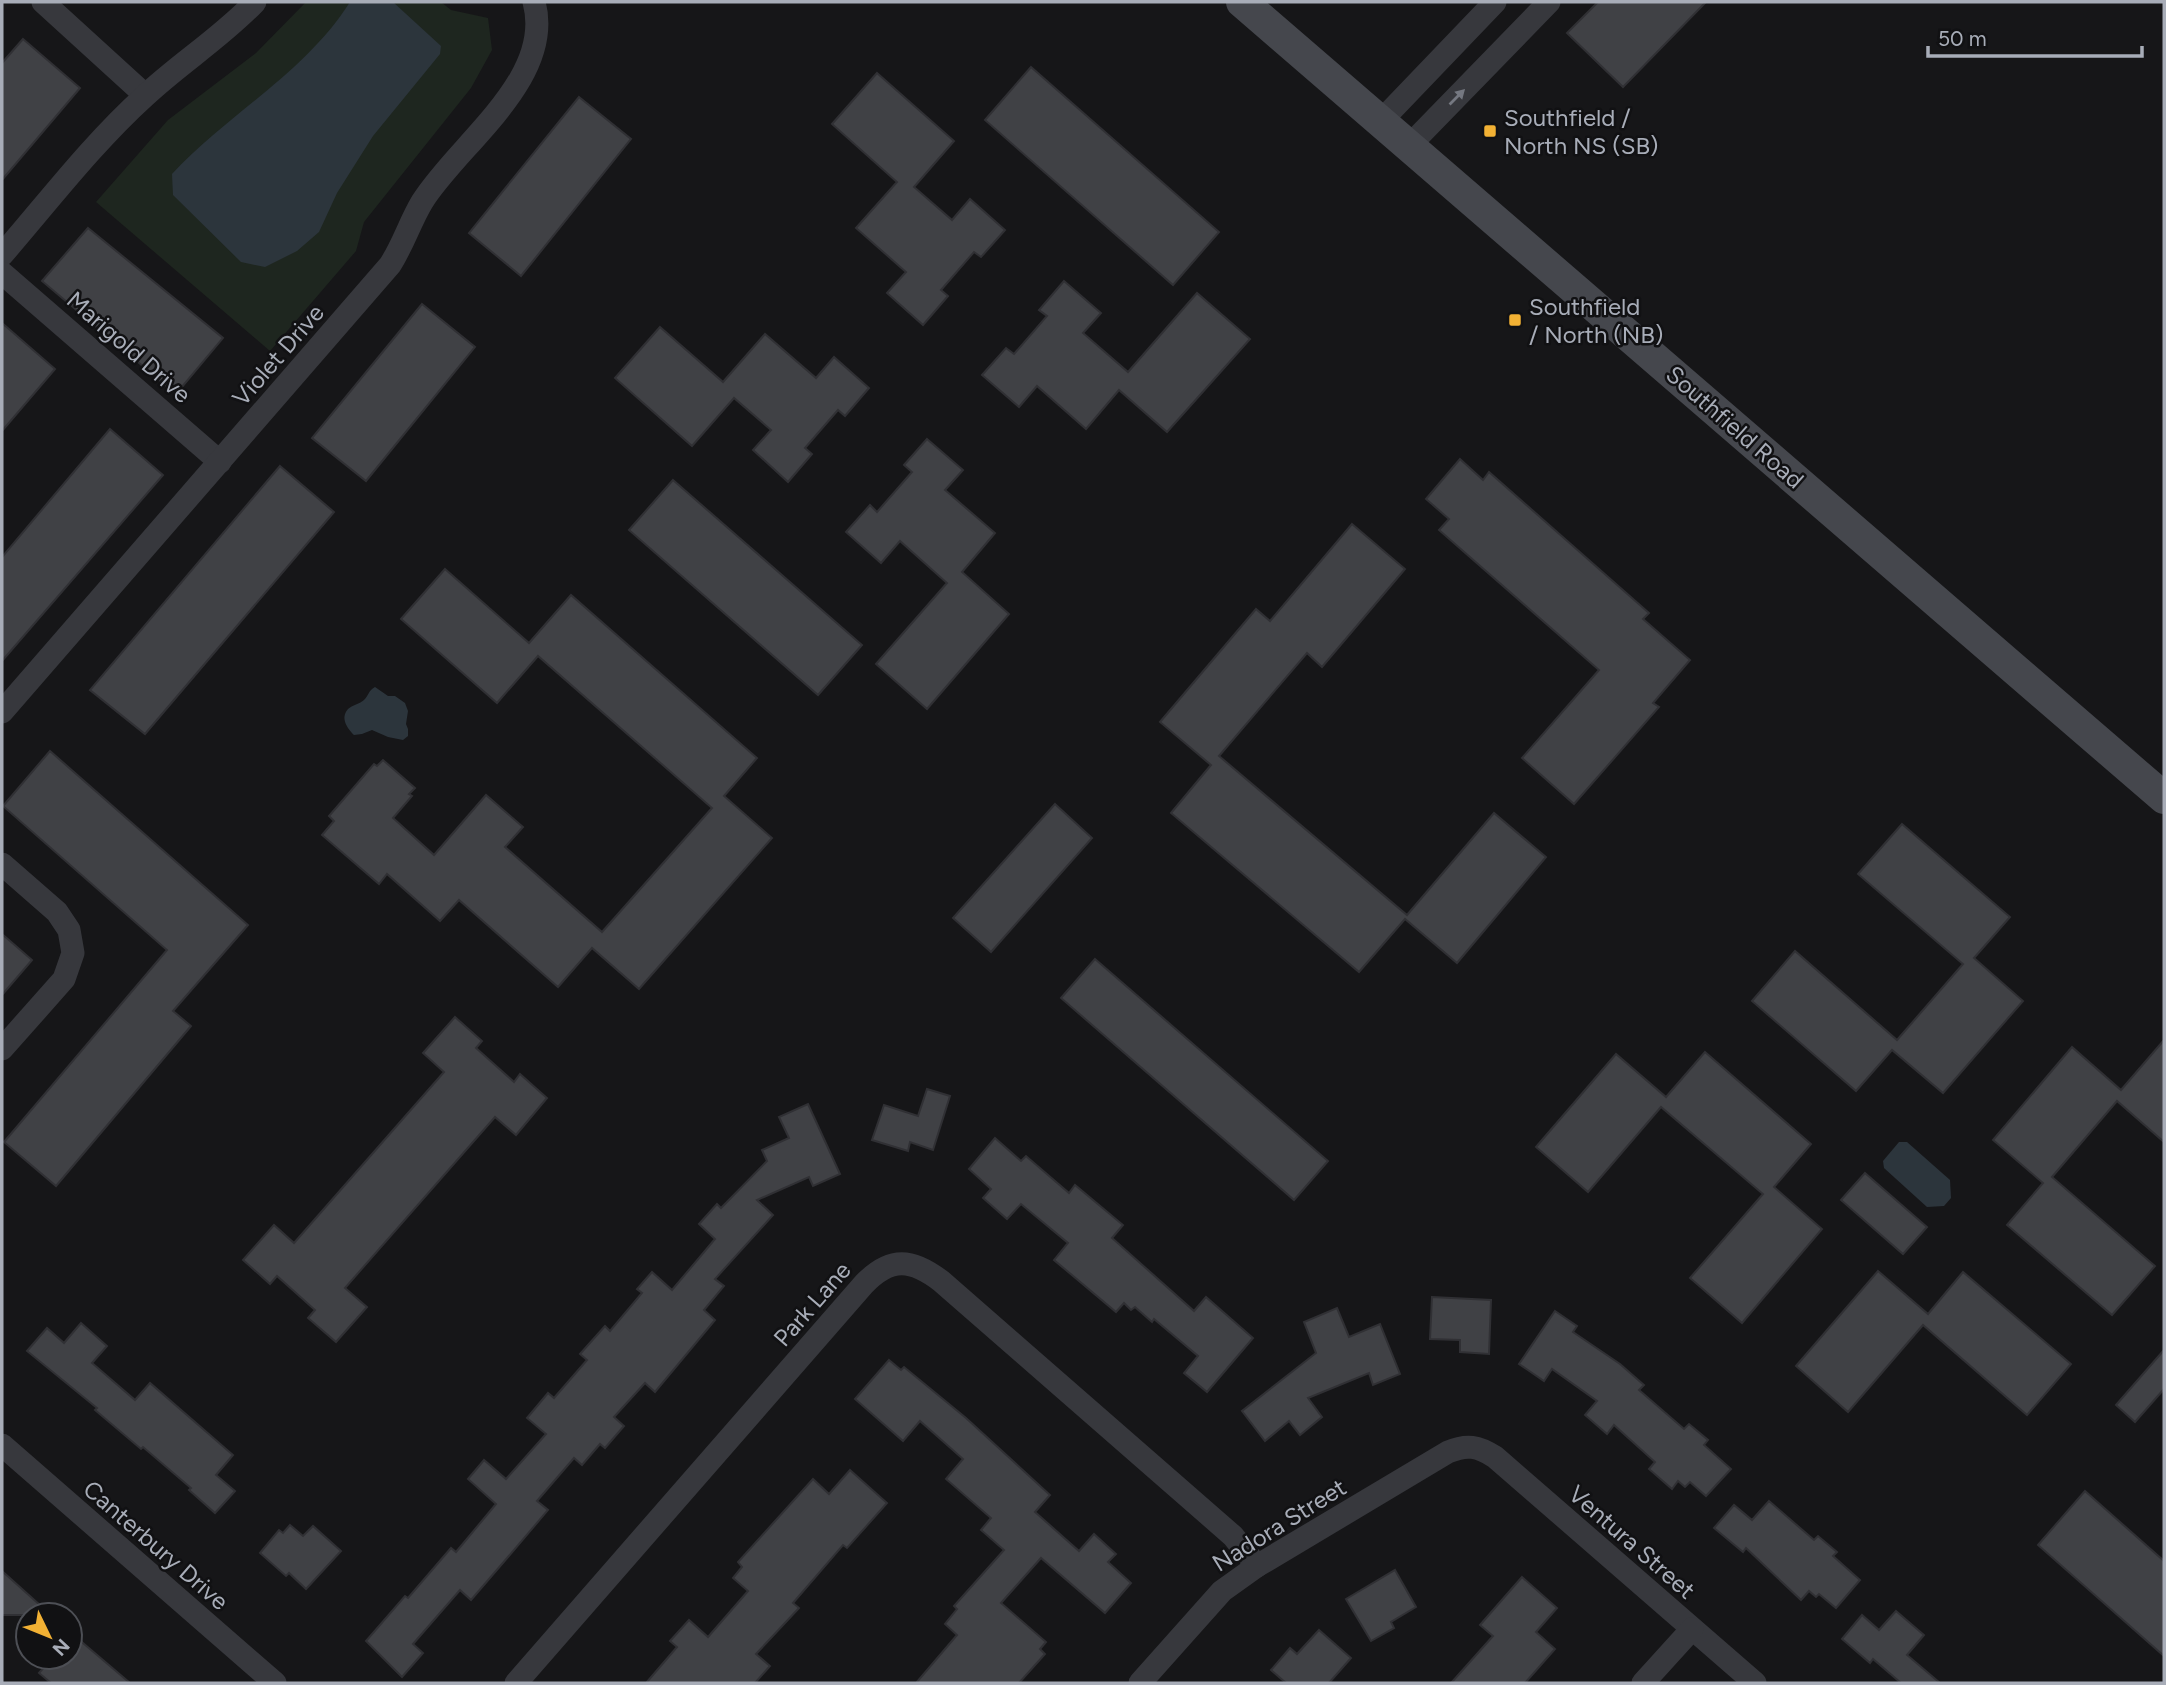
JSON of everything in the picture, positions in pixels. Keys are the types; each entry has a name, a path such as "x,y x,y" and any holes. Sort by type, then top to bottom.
{"main road":[{"name":"Southfield Road","path":"1242,2 2164,798"}],"street":[{"path":"43,2 145,95"},
{"path":"2,256 111,129 145,95 215,39 255,2"},
{"name":"Violet Drive","path":"2,712 390,265 423,201 493,117 530,61 536,40 537,12 534,2"},
{"path":"1381,121 1495,2"},
{"path":"1508,2 1529,22"},
{"path":"1409,146 1549,2"},
{"name":"Marigold Drive","path":"2,273 220,462"},
{"path":"2,864 57,912 69,930 73,953 64,979 2,1049"},
{"name":"Park Lane","path":"516,1683 874,1274 887,1266 904,1262 929,1272 941,1281 1233,1536 1257,1566"},
{"name":"Canterbury Drive","path":"2,1446 275,1683"},
{"name":"Nadora Street","path":"1140,1683 1222,1591 1257,1566 1448,1452 1471,1446"},
{"name":"Ventura Street","path":"1471,1446 1485,1450 1495,1457 1755,1683"},
{"path":"1643,1683 1692,1629"}],"shaded area":[{"path":"306,2 441,2 451,10 488,18 492,50 471,88 364,222 356,251 270,351 96,202 168,120 256,53"},
{"path":"350,2 393,2 441,46 440,54 373,136 337,193 319,232 297,251 265,267 241,262 173,195 172,174 218,131 289,72 332,27"},
{"path":"375,687 405,703 408,711 408,736 403,740 372,730 354,735 347,726 345,716 348,709 366,698"},
{"path":"1899,1142 1907,1142 1950,1180 1951,1198 1944,1206 1927,1207 1884,1168 1883,1161"}],"building":[{"path":"1598,2 1706,2 1623,87 1567,33"},
{"path":"23,39 80,88 2,180 2,63"},
{"path":"1031,67 1219,232 1173,285 985,120"},
{"path":"877,73 954,141 914,187 952,220 970,199 1005,230 981,257 974,252 941,290 948,296 923,325 887,293 906,272 856,228 897,182 832,124"},
{"path":"579,97 631,139 521,276 469,233"},
{"path":"88,228 223,338 176,394 42,281"},
{"path":"1064,281 1101,313 1083,333 1128,372 1197,293 1250,339 1167,432 1119,390 1086,429 1037,386 1019,407 982,375 1006,348 1014,354 1047,316 1039,310"},
{"path":"422,304 475,347 366,481 312,438"},
{"path":"2,323 55,369 2,431"},
{"path":"660,327 723,382 765,334 816,378 834,357 869,388 845,416 838,410 805,448 812,454 788,482 753,450 771,430 734,398 692,446 615,378"},
{"path":"110,429 163,475 2,661 2,557"},
{"path":"927,439 963,470 945,490 995,533 962,572 1009,614 927,709 876,664 947,583 900,541 881,563 846,532 870,505 877,512 912,472 904,465"},
{"path":"1460,459 1483,480 1489,472 1649,613 1643,619 1690,660 1653,703 1659,707 1574,804 1522,758 1599,670 1439,530 1449,519 1426,499"},
{"path":"280,466 334,512 145,734 90,690"},
{"path":"673,480 862,645 818,695 629,530"},
{"path":"1352,524 1405,569 1322,667 1307,653 1219,756 1407,915 1494,813 1546,857 1457,963 1405,919 1359,972 1171,813 1211,765 1160,722 1256,609 1270,621"},
{"path":"445,569 529,643 571,595 757,758 724,796 772,838 639,989 592,948 558,987 459,900 440,921 387,874 379,884 322,835 334,821 329,816 374,764 377,766 383,760 415,788 409,794 412,796 393,818 434,855 486,795 523,827 505,847 602,932 712,808 538,656 497,703 401,619"},
{"path":"50,751 248,925 173,1011 191,1026 56,1186 4,1142 167,950 3,806"},
{"path":"1055,804 1092,838 991,952 953,918"},
{"path":"1902,824 2010,917 1974,958 2023,1001 1943,1093 1892,1050 1856,1091 1752,1001 1795,951 1897,1040 1963,964 1858,874"},
{"path":"2,934 32,960 2,995"},
{"path":"1095,959 1328,1161 1294,1200 1061,998"},
{"path":"455,1017 482,1041 476,1048 514,1082 520,1074 547,1098 516,1135 495,1117 345,1288 367,1307 336,1342 308,1318 315,1310 277,1276 270,1284 243,1260 274,1225 294,1243 444,1072 423,1053"},
{"path":"2164,1040 2164,1142 2117,1101 2052,1177 2155,1266 2112,1315 2007,1225 2043,1183 1993,1140 2072,1047 2121,1090"},
{"path":"1705,1052 1811,1144 1774,1187 1822,1229 1742,1323 1690,1278 1763,1194 1661,1107 1588,1192 1536,1147 1616,1054 1666,1097"},
{"path":"927,1089 950,1096 933,1150 910,1142 908,1151 872,1140 884,1105 918,1116"},
{"path":"808,1104 840,1174 813,1186 809,1177 757,1200 773,1215 715,1279 724,1286 704,1310 715,1320 655,1392 645,1383 614,1417 624,1426 605,1448 600,1444 582,1465 574,1458 537,1501 548,1510 471,1600 460,1590 413,1644 423,1653 402,1677 366,1641 451,1548 456,1552 496,1504 468,1479 484,1460 506,1479 546,1434 527,1418 548,1393 554,1398 587,1360 580,1354 605,1326 610,1331 642,1293 637,1289 652,1272 672,1290 715,1239 699,1224 717,1204 721,1208 767,1161 762,1150 789,1138 779,1117"},
{"path":"995,1138 1021,1161 1026,1156 1069,1193 1075,1185 1123,1225 1112,1238 1194,1311 1206,1297 1253,1338 1207,1392 1184,1373 1198,1356 1154,1319 1152,1322 1135,1307 1131,1310 1124,1303 1116,1312 1054,1260 1068,1243 1021,1204 1007,1219 983,1198 991,1189 969,1169"},
{"path":"1865,1173 1927,1227 1903,1254 1841,1200"},
{"path":"1878,1271 1928,1314 1963,1272 2071,1364 2027,1415 1923,1325 1848,1412 1796,1366"},
{"path":"1432,1297 1491,1300 1489,1354 1460,1352 1460,1340 1430,1339"},
{"path":"1337,1308 1349,1337 1380,1324 1400,1374 1373,1385 1369,1373 1308,1398 1322,1417 1300,1435 1289,1421 1265,1441 1242,1411 1316,1353 1304,1322"},
{"path":"1555,1311 1577,1326 1573,1332 1620,1364 1644,1385 1639,1390 1684,1429 1689,1424 1708,1440 1704,1445 1731,1469 1706,1496 1690,1482 1685,1487 1678,1481 1672,1489 1649,1469 1655,1462 1614,1425 1607,1434 1585,1415 1597,1401 1552,1369 1544,1381 1519,1364"},
{"path":"81,1323 107,1346 92,1363 135,1400 150,1383 233,1455 216,1475 235,1491 215,1513 189,1490 191,1488 143,1447 141,1449 95,1410 97,1408 27,1351 47,1328 64,1343"},
{"path":"2164,1350 2164,1389 2135,1422 2116,1405"},
{"path":"889,1360 901,1370 904,1367 966,1418 1050,1495 1035,1512 1079,1551 1094,1534 1116,1554 1108,1562 1131,1583 1105,1613 1041,1558 1001,1603 1046,1642 1040,1649 1045,1654 1019,1683 916,1683 957,1635 945,1624 957,1609 954,1606 1004,1550 981,1530 991,1518 946,1479 963,1459 920,1421 903,1441 855,1399"},
{"path":"850,1470 887,1503 847,1548 843,1545 793,1603 799,1608 756,1654 770,1666 755,1683 646,1683 677,1647 670,1641 689,1620 708,1637 748,1591 733,1578 742,1567 738,1562 813,1479 829,1494"},
{"path":"2085,1491 2164,1561 2164,1656 2038,1545"},
{"path":"1769,1501 1814,1540 1818,1536 1837,1552 1833,1556 1860,1580 1836,1608 1819,1594 1816,1597 1809,1591 1801,1600 1746,1548 1743,1552 1714,1528 1734,1505 1752,1520"},
{"path":"290,1525 303,1536 313,1526 341,1551 306,1589 289,1573 286,1576 260,1553 279,1530 283,1533"},
{"path":"1395,1570 1416,1607 1391,1622 1394,1628 1371,1641 1346,1599"},
{"path":"2,1571 35,1601 14,1601 14,1615 2,1615"},
{"path":"1522,1577 1557,1608 1536,1632 1555,1649 1525,1683 1451,1683 1493,1636 1480,1625"},
{"path":"1896,1611 1924,1635 1907,1655 1940,1683 1901,1683 1873,1659 1870,1663 1842,1639 1862,1615 1879,1630"},
{"path":"1319,1630 1351,1658 1329,1683 1286,1683 1271,1670 1290,1648 1297,1654"},
{"path":"84,1644 130,1683 51,1683 39,1673 84,1671"}],"place":[{"name":"Southfield / North NS (SB)","path":"1490,131"},
{"name":"Southfield / North (NB)","path":"1515,320"}]}
